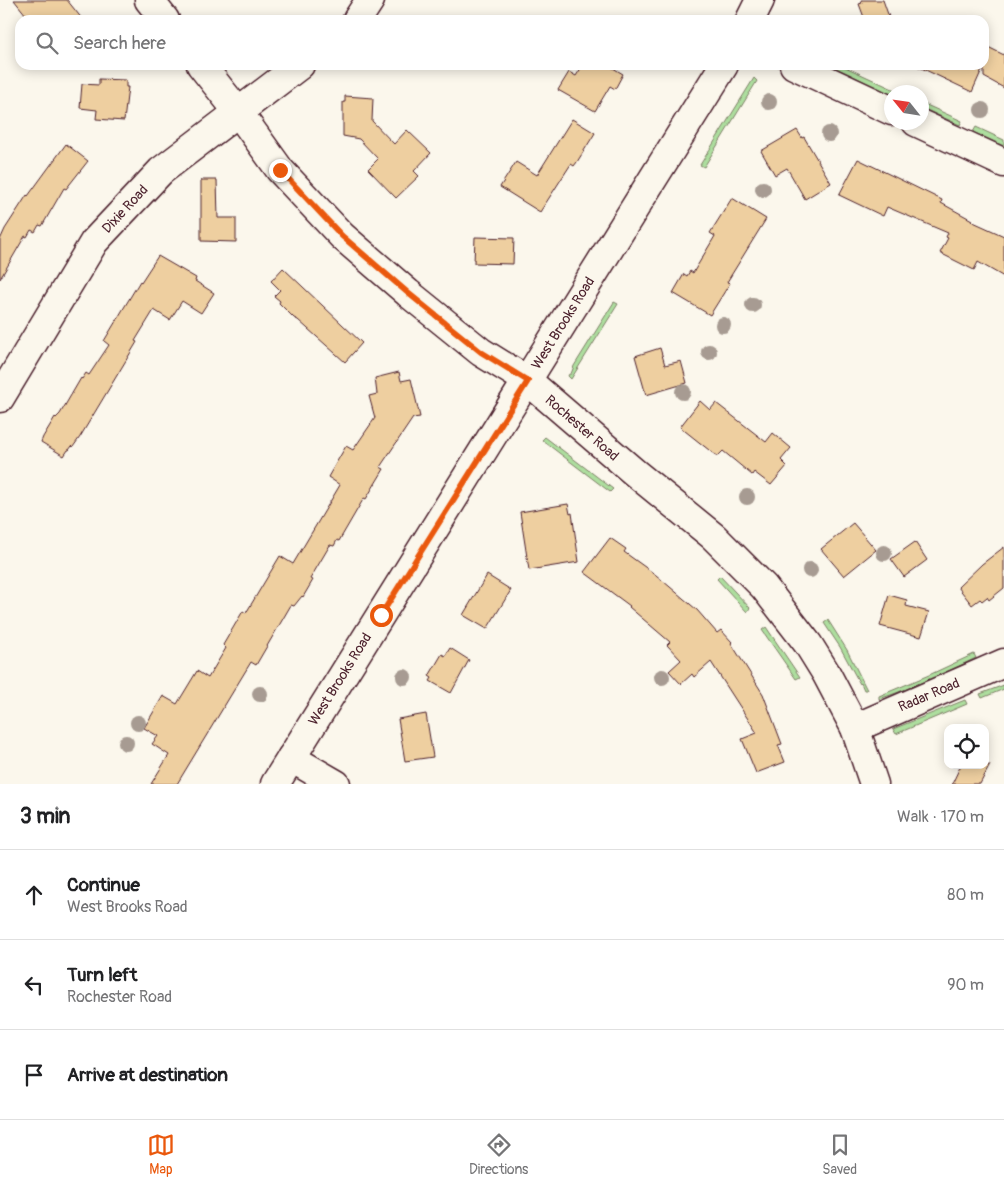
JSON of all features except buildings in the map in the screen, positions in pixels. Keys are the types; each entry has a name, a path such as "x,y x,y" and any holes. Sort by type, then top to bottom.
{"street":[{"path":"149,0 161,15"},
{"path":"360,15 370,0"},
{"path":"752,15 760,0"},
{"name":"Rochester Road","path":"205,70 280,170 342,236 481,352 528,381 634,472 702,526 754,576 780,606 808,644 855,728 874,784"},
{"name":"Dixie Road","path":"0,398 94,242 161,170 294,70"},
{"name":"West Brooks Road","path":"275,784 721,70"},
{"path":"805,70 884,107"},
{"path":"929,128 1004,163"},
{"name":"Radar Road","path":"855,728 1004,663"},
{"path":"291,758 336,784"}],"green space":[{"path":"841,70 852,70 884,85 884,91"},
{"path":"754,78 757,81 704,167 700,165"},
{"path":"929,106 962,121 960,125 929,111"},
{"path":"976,127 1004,140 1004,146 973,132"},
{"path":"614,302 618,304 571,379 568,376 569,374 571,374 574,366"},
{"path":"545,437 613,489 610,492 542,440"},
{"path":"720,576 750,608 747,612 717,579"},
{"path":"828,620 847,650 867,690 864,690 860,684 840,647 824,623"},
{"path":"766,627 800,677 796,679 762,630"},
{"path":"974,654 976,658 964,664 915,686 879,699 879,696"},
{"path":"1004,685 1004,689 982,698 980,694"},
{"path":"965,700 967,704 896,734 893,729"}],"route":[{"path":"280,170 342,236 408,293 481,352 528,381 381,615"}]}
